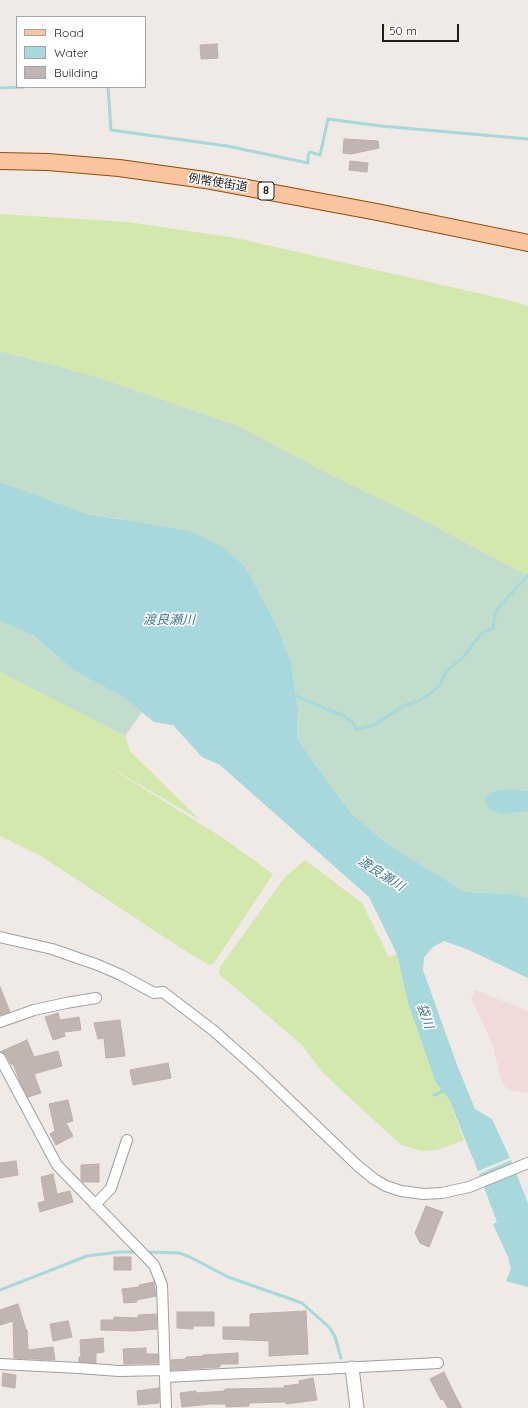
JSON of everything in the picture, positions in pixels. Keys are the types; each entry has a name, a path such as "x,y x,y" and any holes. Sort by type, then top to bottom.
{"main road":[{"name":"例幣使街道","path":"0,160 48,162 119,168 205,180 377,212 528,244"}],"street":[{"path":"0,937 52,949 98,965 121,975 154,993 163,992 214,1031 259,1071 358,1166 374,1179 386,1186 401,1191 424,1194 442,1193 457,1190 480,1182 528,1163"},
{"path":"0,1022 34,1010 96,998"},
{"path":"0,1058 57,1165 154,1265 162,1285 166,1408"},
{"path":"95,1205 111,1188 127,1140"},
{"path":"0,1364 165,1373 438,1364"},
{"path":"352,1368 357,1408"}],"shaded area":[{"path":"475,990 528,1011 528,1093 513,1091 505,1087 501,1080 493,1047 471,998"}],"green space":[{"path":"0,214 128,222 236,238 508,300 528,306 528,576 414,515 327,473 239,426 94,376 0,351"},
{"path":"0,351 94,376 239,426 327,473 414,515 528,576 528,898 511,894 465,892 385,842 351,813 297,738 298,709 291,662 275,622 246,568 121,519 88,514 0,482"},
{"path":"0,621 33,635 73,670 123,697 142,712 125,736 0,672"},
{"path":"0,672 125,736 130,751 200,820 103,763 226,840 273,874 214,963 209,965 41,856 0,836"},
{"path":"305,860 362,903 389,957 397,954 408,1003 436,1083 449,1099 464,1140 437,1150 422,1151 401,1145 323,1073 302,1045 219,974 220,967 285,877"}],"water":[{"name":"渡良瀬川","path":"0,482 88,514 189,531 220,545 246,568 275,622 291,662 298,709 297,738 351,813 385,842 465,892 511,894 528,898 528,978 469,950 444,941 433,947 424,957 423,970 457,1065 475,1109 492,1119 510,1158 478,1171 449,1099 436,1083 408,1003 397,954 369,897 220,765 202,757 173,725 154,722 123,697 73,670 33,635 0,621"},
{"path":"511,789 528,791 528,811 502,814 490,810 486,804 485,797 490,793 499,790"},
{"path":"511,1160 528,1203 528,1287 506,1281 511,1269 508,1257 493,1224 497,1222 479,1174"}],"building":[{"path":"217,44 218,58 201,59 200,45"},
{"path":"344,139 378,141 379,148 351,154 343,153"},
{"path":"350,161 368,163 367,172 349,170"},
{"path":"0,987 10,1012 0,1015"},
{"path":"58,1013 60,1020 79,1017 81,1030 64,1032 65,1036 53,1040 45,1017"},
{"path":"120,1020 125,1056 106,1058 104,1038 98,1039 94,1023"},
{"path":"27,1040 34,1057 58,1051 62,1066 34,1074 41,1093 28,1097 13,1064 11,1064 6,1055 0,1052"},
{"path":"168,1063 171,1078 133,1085 130,1070"},
{"path":"68,1100 73,1121 66,1123 73,1136 56,1145 50,1134 55,1131 49,1104"},
{"path":"16,1161 18,1175 0,1178 0,1163"},
{"path":"99,1164 99,1182 83,1182 81,1180 81,1165"},
{"path":"53,1174 57,1194 70,1191 73,1202 40,1212 38,1203 45,1201 41,1177"},
{"path":"426,1206 443,1212 429,1247 420,1243 415,1233"},
{"path":"114,1257 131,1257 131,1270 114,1270"},
{"path":"154,1282 156,1296 137,1300 137,1302 124,1303 122,1289 139,1287 139,1285"},
{"path":"18,1304 27,1330 28,1350 53,1347 55,1360 14,1358 13,1321 0,1325 0,1310"},
{"path":"306,1311 308,1354 269,1356 269,1341 223,1339 223,1327 250,1327 250,1314"},
{"path":"177,1312 214,1312 214,1326 193,1326 193,1329 177,1328"},
{"path":"156,1314 157,1329 134,1331 101,1330 101,1320 114,1320 114,1317 138,1318 138,1315"},
{"path":"68,1321 72,1337 53,1341 50,1324"},
{"path":"103,1338 104,1352 96,1353 96,1363 79,1362 79,1357 81,1357 80,1340"},
{"path":"146,1348 146,1354 158,1354 158,1363 124,1364 123,1349"},
{"path":"238,1353 238,1364 220,1364 220,1367 171,1370 171,1360 186,1359 186,1357 203,1355"},
{"path":"444,1372 462,1408 448,1408 443,1399 441,1400 430,1379"},
{"path":"3,1373 16,1375 15,1388 2,1386"},
{"path":"313,1378 317,1400 286,1404 286,1402 249,1403 249,1406 226,1407 226,1404 210,1404 182,1407 180,1393 196,1391 196,1393 225,1391 225,1389 284,1388 284,1386 300,1384 299,1381"},
{"path":"159,1388 159,1403 138,1405 137,1391"}],"waterway":[{"path":"0,88 16,87"},
{"path":"108,88 111,130 227,146 308,163 308,155 310,152 320,155 328,119 381,126 528,139"},
{"path":"294,695 342,715 353,722 356,729 375,725 403,706 421,700 441,684 445,673 465,655 482,633 493,628 496,611 528,575"},
{"path":"434,1095 446,1090"},
{"path":"0,1290 87,1256 119,1252 138,1252"},
{"path":"146,1252 179,1253 190,1257 228,1277 302,1303 330,1328 335,1337 341,1358"}],"water label":[{"name":"袋川","path":"425,1016"}]}
